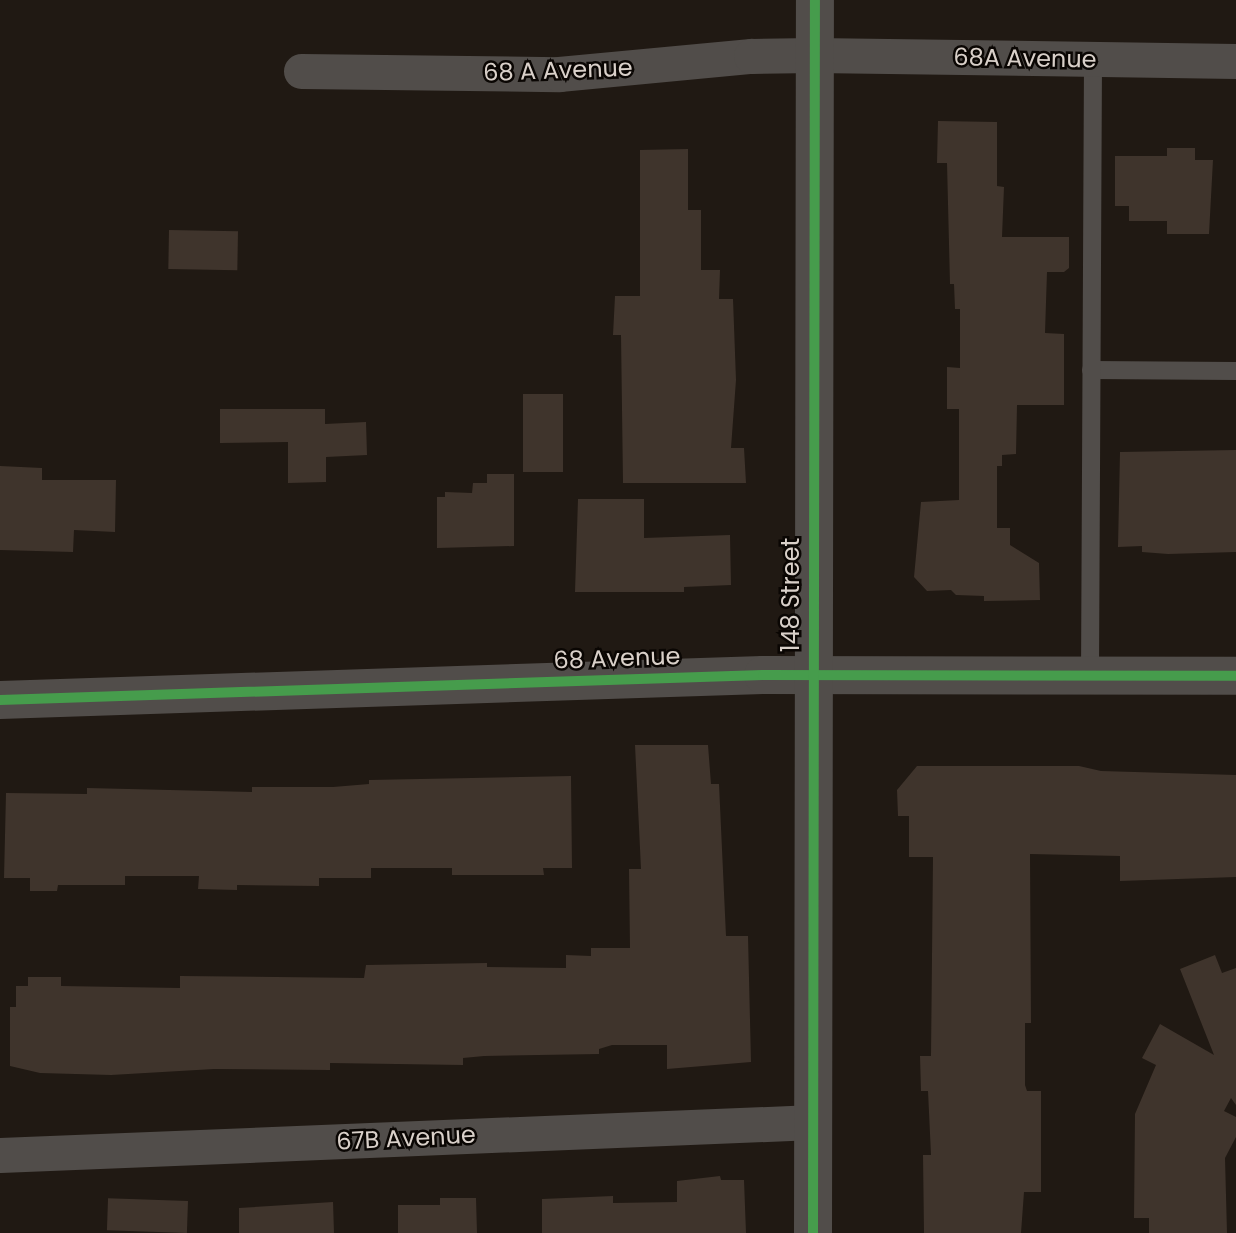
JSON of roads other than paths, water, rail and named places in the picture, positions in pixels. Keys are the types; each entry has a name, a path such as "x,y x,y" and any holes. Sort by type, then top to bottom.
{"street":[{"name":"148 Street","path":"813,1233 815,0"},
{"name":"68A Avenue","path":"814,55 1236,61"},
{"name":"68 A Avenue","path":"301,71 559,74 751,56 814,55"},
{"name":"68 Avenue","path":"0,700 812,674 1236,676"},
{"name":"67B Avenue","path":"0,1155 813,1122"}],"lane":[{"path":"1090,675 1093,59"},
{"path":"1091,370 1236,371"}]}
